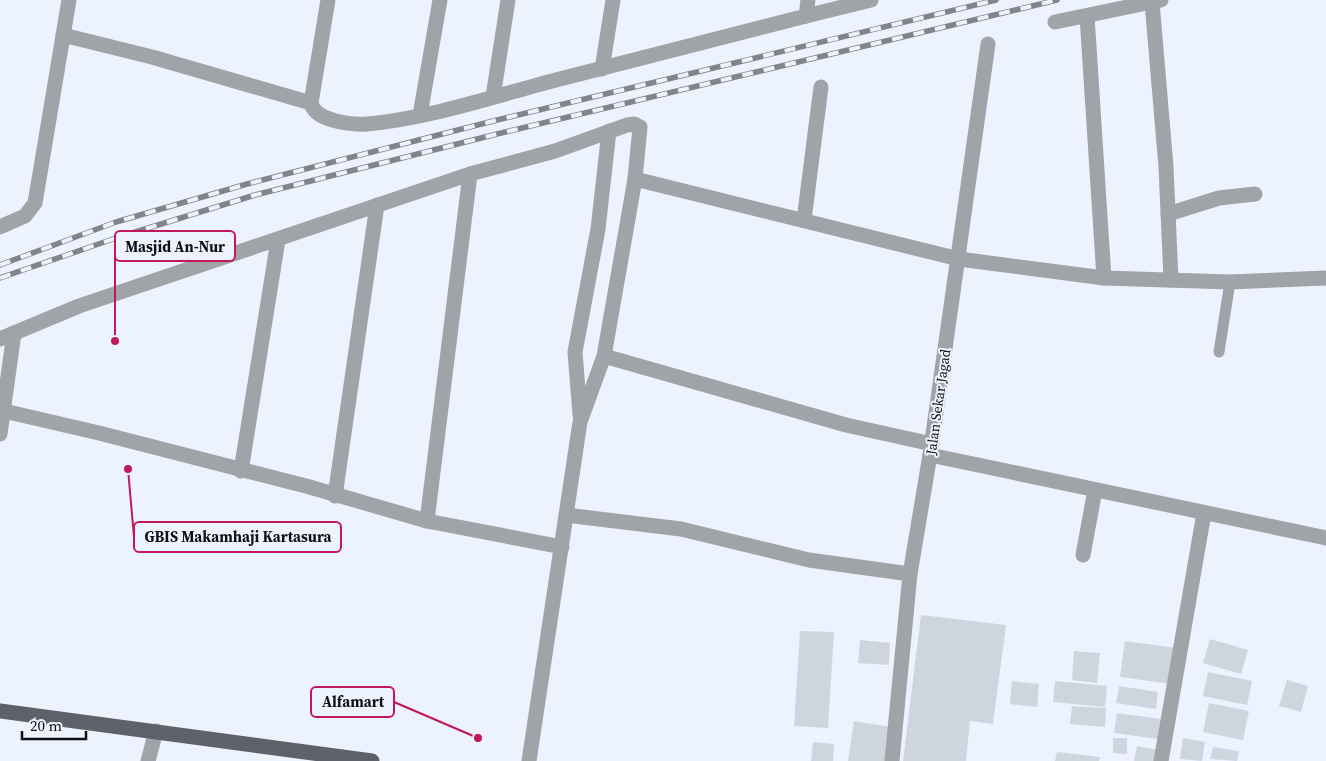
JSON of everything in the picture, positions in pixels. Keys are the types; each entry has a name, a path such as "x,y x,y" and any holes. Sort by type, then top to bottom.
{"main road":[{"path":"0,711 156,730 372,761"}],"street":[{"path":"0,227 26,216 35,203 68,0"},
{"path":"328,0 311,103 312,109 321,116 366,124 493,97 871,0"},
{"path":"420,114 440,0"},
{"path":"493,97 508,0"},
{"path":"602,69 613,0"},
{"path":"806,16 808,0"},
{"path":"1054,22 1157,1 1171,280"},
{"path":"1087,16 1104,278"},
{"path":"63,35 152,57 311,103"},
{"name":"Jalan Sekar Jagad","path":"892,761 910,574 931,450 988,44"},
{"path":"804,220 822,87"},
{"path":"0,339 79,306 470,174 555,150 634,124 640,126 635,180 604,356 580,422 528,761"},
{"path":"580,422 575,352 598,229 609,132"},
{"path":"428,521 470,174"},
{"path":"635,180 959,259 1104,278 1230,282 1326,278"},
{"path":"1168,214 1219,198 1255,194"},
{"path":"335,496 377,205"},
{"path":"240,471 278,240"},
{"path":"0,434 14,332"},
{"path":"604,356 931,450 1095,490 1326,538"},
{"path":"4,411 99,433 240,471 306,486 335,496 428,521 562,547"},
{"path":"1083,555 1095,490"},
{"path":"1161,761 1204,513"},
{"path":"566,515 681,529 810,560 910,574"},
{"path":"148,761 156,730"}],"lane":[{"path":"1218,352 1230,282"}],"building":[{"path":"921,615 1006,625 993,724 970,721 966,761 903,761"},
{"path":"800,631 834,632 828,728 794,726"},
{"path":"1210,639 1248,650 1241,674 1203,663"},
{"path":"860,640 890,643 889,665 858,663"},
{"path":"1125,641 1177,648 1172,684 1120,677"},
{"path":"1074,651 1100,653 1097,683 1072,680"},
{"path":"1208,672 1252,681 1247,705 1203,696"},
{"path":"1287,680 1308,686 1301,712 1279,706"},
{"path":"1012,681 1039,684 1037,707 1010,704"},
{"path":"1055,681 1107,686 1105,707 1053,702"},
{"path":"1119,686 1158,692 1156,709 1116,703"},
{"path":"1209,703 1249,711 1243,740 1203,732"},
{"path":"1072,706 1106,708 1105,727 1070,724"},
{"path":"1117,713 1161,719 1158,739 1114,733"},
{"path":"854,721 891,727 886,761 848,761"},
{"path":"1113,738 1127,738 1127,754 1113,753"},
{"path":"1183,738 1205,742 1202,761 1180,759"},
{"path":"813,742 834,744 833,761 811,761"},
{"path":"1137,746 1159,750 1158,761 1134,761"},
{"path":"1213,747 1239,751 1237,761 1210,759"},
{"path":"1057,752 1100,757 1099,761 1055,761"}],"railway":[{"path":"0,265 116,222 247,184 493,121 996,0"},
{"path":"0,278 116,238 255,195 497,134 1057,0"}],"place":[{"name":"Masjid An-Nur","path":"115,341"},
{"name":"GBIS Makamhaji Kartasura","path":"128,469"},
{"name":"Alfamart","path":"478,738"}]}
